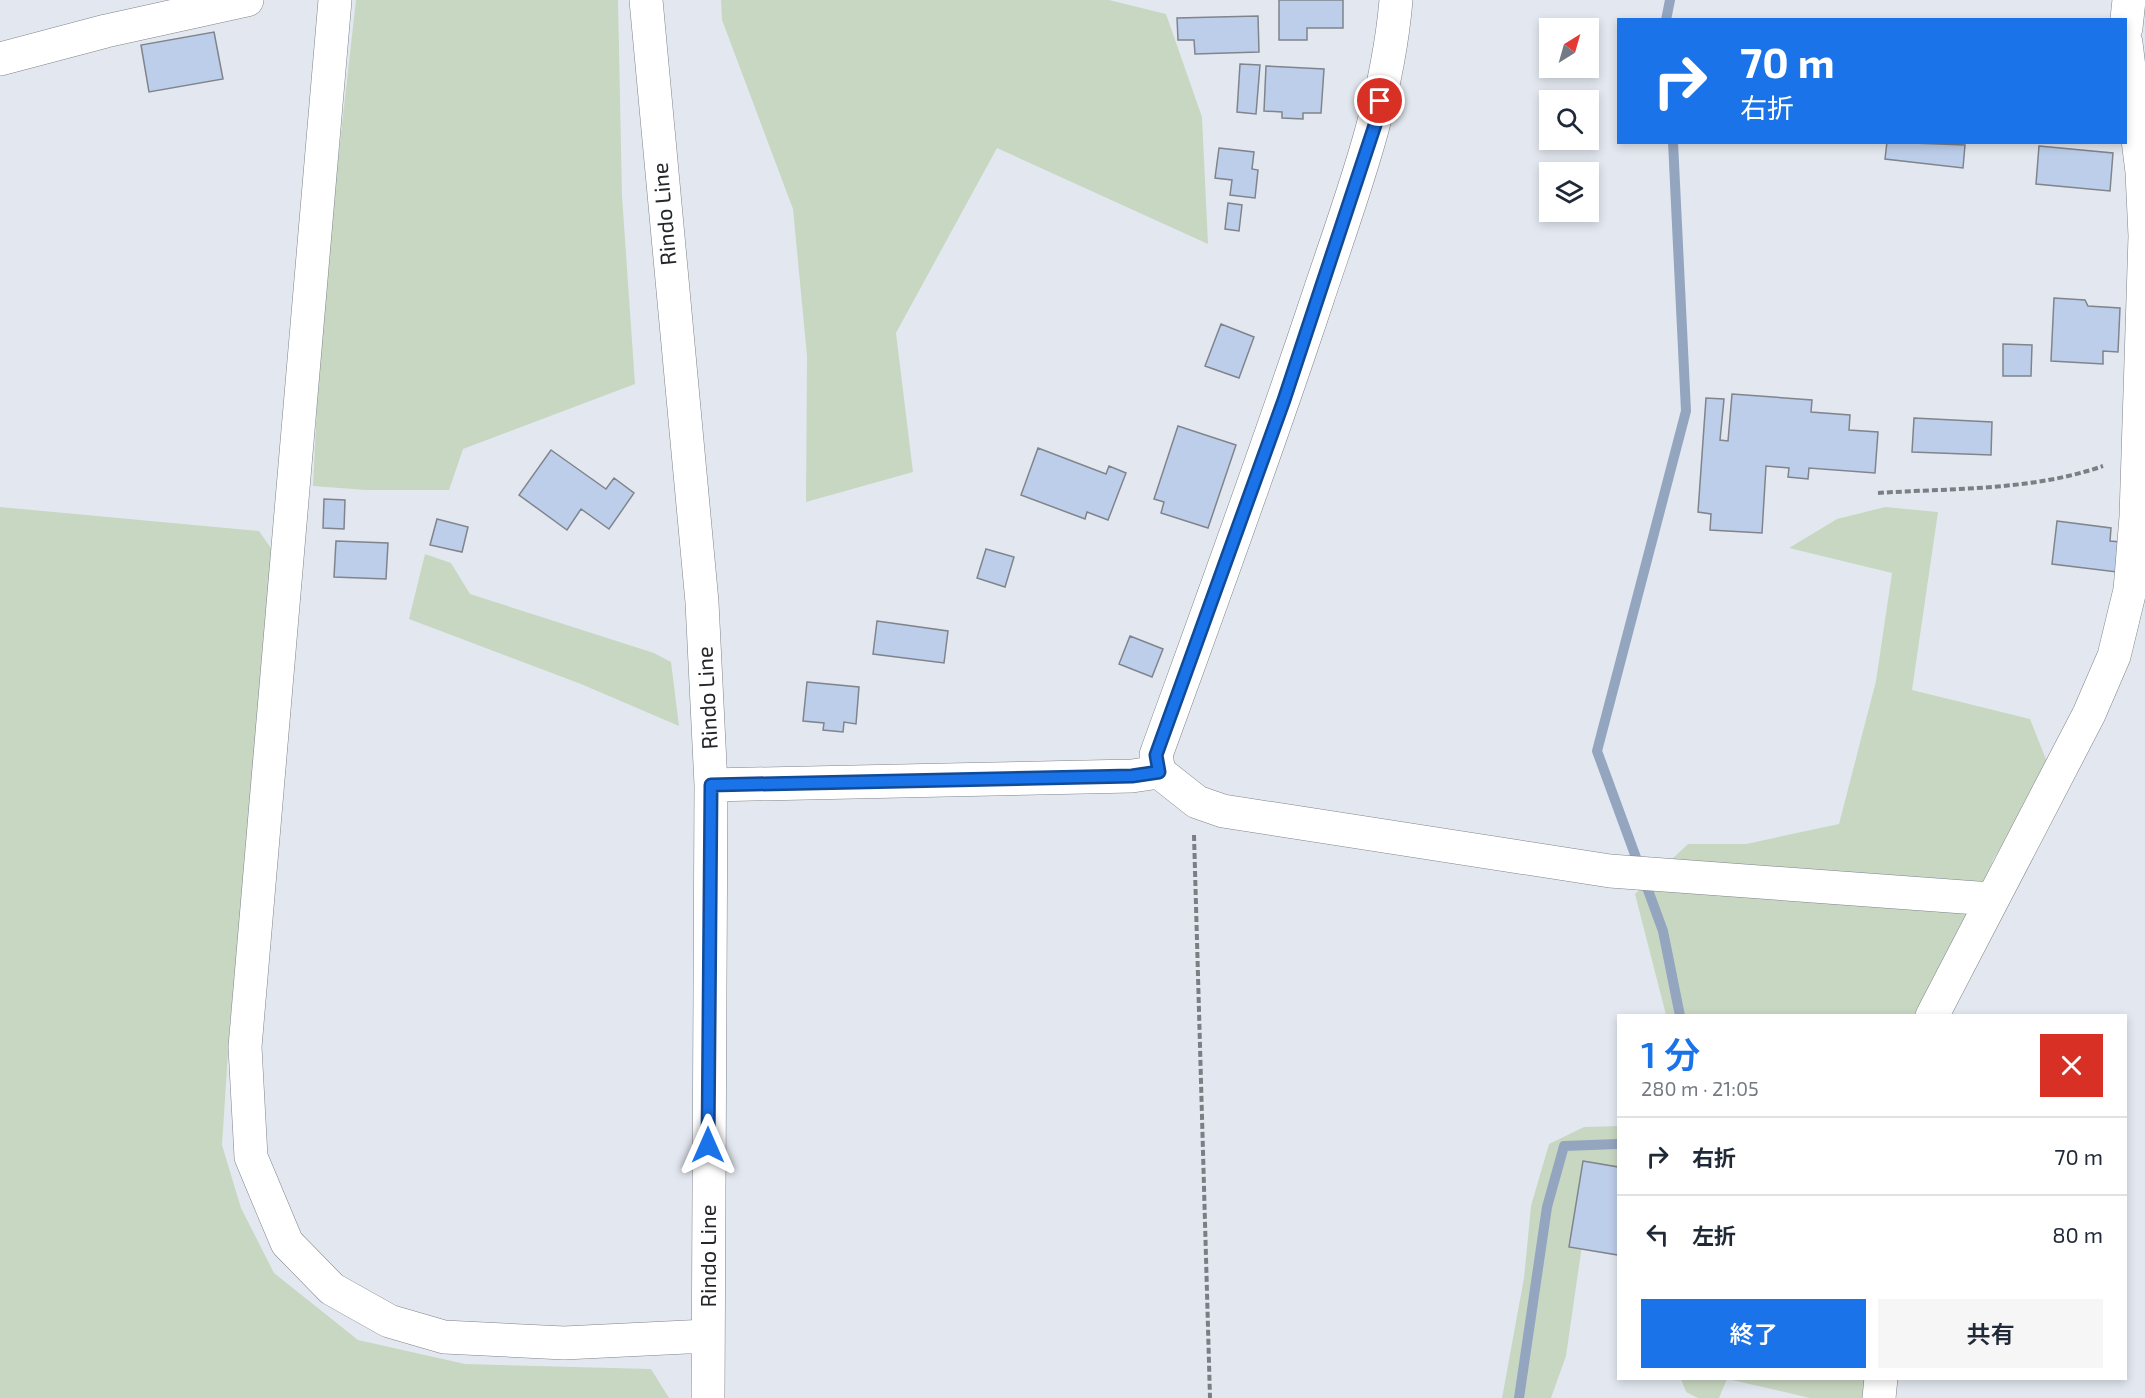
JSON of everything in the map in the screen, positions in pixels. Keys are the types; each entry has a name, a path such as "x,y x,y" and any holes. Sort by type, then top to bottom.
{"street":[{"path":"0,58 106,31 247,0"},
{"path":"335,0 245,1047 251,1157 288,1243 332,1289 388,1321 444,1337 553,1342 707,1336"},
{"name":"Rindo Line","path":"646,0 702,602 711,785 708,1398"},
{"path":"1396,0 1393,40 1376,122 1284,400 1156,755 1159,772 1197,802 1235,813 1610,870 1991,899"},
{"path":"2127,19 2129,0"},
{"path":"1933,1014 2089,714 2115,656 2130,590 2138,454 2145,236 2142,172 2127,51"},
{"path":"711,785 1132,776 1159,772"},
{"path":"1879,1398 1881,1380"}],"path":[{"path":"1878,493 2014,485 2078,475 2138,454"},
{"path":"1197,802 1193,845 1210,1398"}],"green space":[{"path":"356,0 618,0 622,196 635,384 463,449 449,490 366,490 313,486 322,303"},
{"path":"721,0 1109,0 1166,14 1202,117 1208,244 997,148 896,333 913,472 806,502 807,356 793,209 722,20"},
{"path":"0,507 259,531 273,551 251,826 230,1022 222,1145 241,1208 274,1273 358,1340 465,1364 651,1369 669,1398 0,1398"},
{"path":"1885,507 1938,512 1912,690 2030,719 2049,767 1993,860 1972,917 1921,1014 1666,1014 1635,894 1688,844 1746,844 1839,824 1876,681 1892,573 1789,548 1837,519"},
{"path":"425,554 451,563 470,594 654,653 671,662 679,726 581,684 409,619"},
{"path":"1617,1126 1617,1171 1592,1176 1566,1356 1551,1398 1502,1398 1524,1278 1531,1206 1549,1144 1584,1127"},
{"path":"1682,1380 1727,1380 1719,1398 1698,1398 1686,1392"},
{"path":"1732,1380 1871,1380 1867,1398 1810,1398"}],"building":[{"path":"1279,0 1343,0 1343,28 1307,28 1307,40 1279,40"},
{"path":"1258,16 1259,52 1195,54 1194,40 1178,40 1177,18"},
{"path":"214,32 223,79 149,92 141,45"},
{"path":"1240,64 1260,65 1256,114 1237,112"},
{"path":"1266,66 1324,69 1321,113 1303,113 1303,119 1282,118 1282,112 1264,111"},
{"path":"1887,144 1965,145 1963,168 1885,159"},
{"path":"2039,146 2113,153 2110,191 2036,184"},
{"path":"1219,148 1254,152 1252,169 1258,170 1255,198 1230,195 1232,180 1215,178"},
{"path":"1228,203 1242,205 1239,231 1225,229"},
{"path":"2054,298 2085,300 2088,306 2120,308 2118,352 2103,351 2103,364 2051,361"},
{"path":"1221,324 1254,337 1239,378 1205,366"},
{"path":"2003,344 2032,345 2031,376 2003,376"},
{"path":"1732,394 1812,400 1811,412 1850,415 1849,430 1878,432 1875,473 1809,468 1808,479 1788,477 1789,468 1766,466 1762,533 1710,530 1711,514 1698,512 1706,398 1724,399 1720,440 1728,441"},
{"path":"1914,418 1992,422 1991,455 1912,452"},
{"path":"1178,426 1236,445 1208,528 1161,513 1164,502 1154,499"},
{"path":"1038,448 1106,474 1109,466 1126,473 1108,520 1087,512 1085,519 1021,495"},
{"path":"551,450 606,489 614,478 634,493 609,529 581,509 567,530 519,495"},
{"path":"324,499 345,500 344,529 323,528"},
{"path":"437,519 468,527 462,552 430,545"},
{"path":"2057,521 2111,528 2110,541 2121,542 2117,572 2052,564"},
{"path":"336,541 388,543 386,579 334,577"},
{"path":"986,549 1014,557 1005,587 977,578"},
{"path":"877,621 948,631 944,663 873,654"},
{"path":"1130,636 1163,649 1152,677 1119,664"},
{"path":"807,682 859,687 856,724 844,722 843,732 823,730 824,723 803,721"},
{"path":"1583,1161 1617,1167 1617,1255 1569,1247"}],"waterway":[{"path":"1666,18 1670,0"},
{"path":"1673,144 1686,411 1597,751 1663,931 1680,1014"},
{"path":"1519,1398 1547,1207 1564,1146 1617,1144"}],"route":[{"path":"708,1145 711,785 1132,776 1159,772 1156,755 1284,400 1376,122 1380,101"}]}
